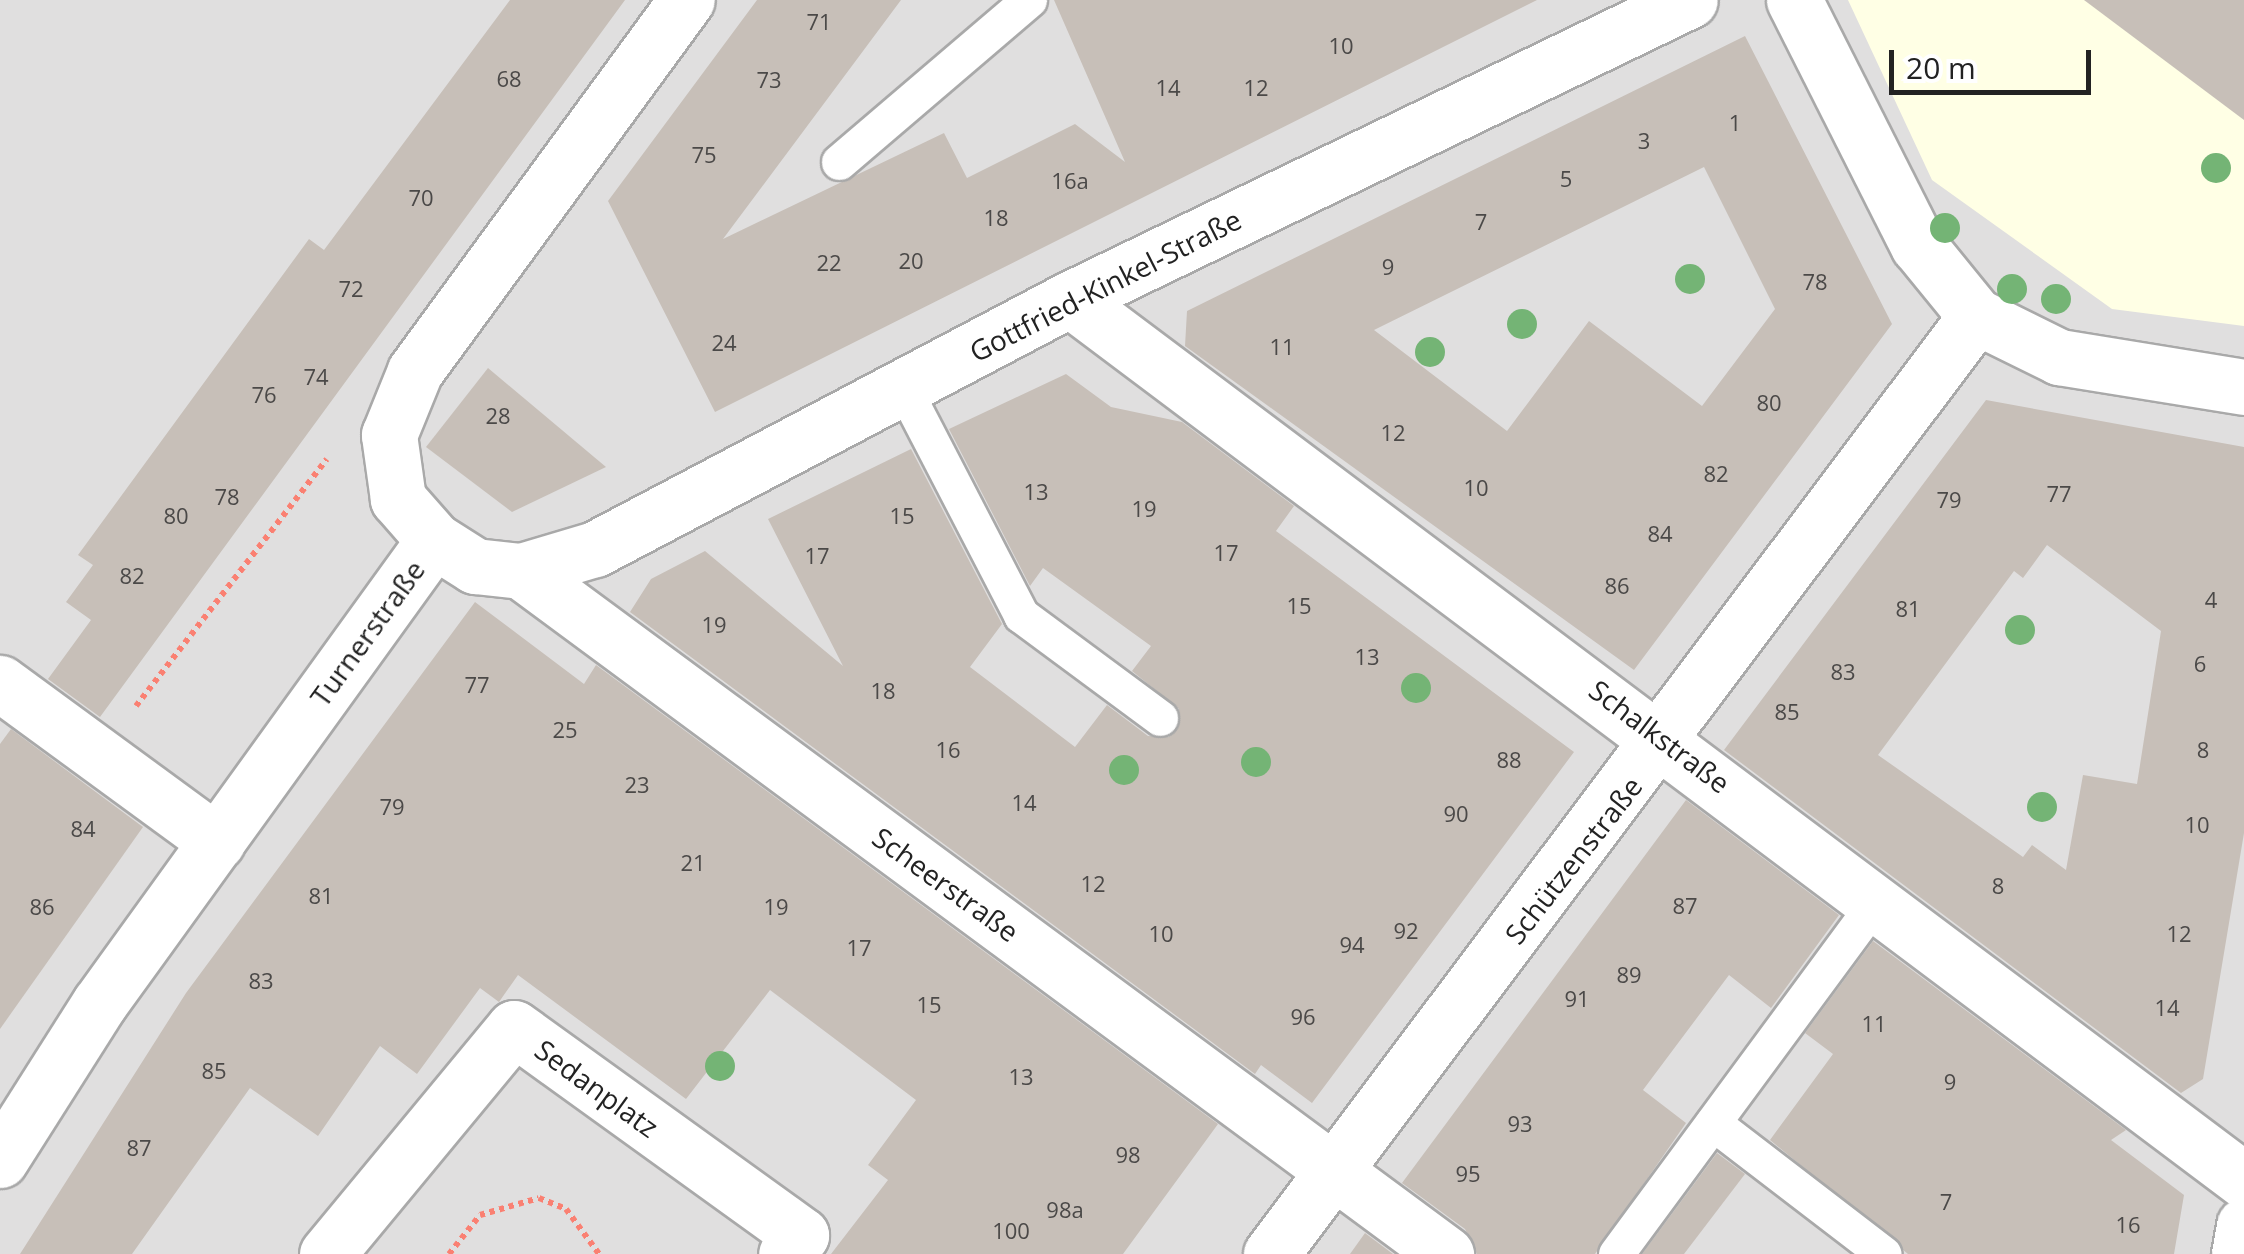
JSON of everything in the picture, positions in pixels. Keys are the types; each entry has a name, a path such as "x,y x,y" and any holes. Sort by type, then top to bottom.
{"street":[{"path":"388,435 414,371 687,0"},
{"name":"Gottfried-Kinkel-Straße","path":"521,571 595,550 1070,300 1690,0"},
{"path":"1794,0 1918,245 1976,316 2059,358 2244,387"},
{"name":"Schalkstraße","path":"1070,300 1665,739 2244,1180"},
{"name":"Schützenstraße","path":"1271,1254 1665,739 1976,316"},
{"name":"Turnerstraße","path":"0,1160 217,842 434,540 398,498 388,435"},
{"name":"Scheerstraße","path":"434,540 476,566 521,571 1446,1254"},
{"path":"0,684 217,842"},
{"name":"Sedanplatz","path":"327,1254 514,1028 801,1235 786,1254"},
{"path":"2238,1254 2244,1225"}],"lane":[{"path":"838,162 1028,0"},
{"path":"903,387 1021,615 1160,718"},
{"path":"1616,1254 1877,900"},
{"path":"1712,1124 1884,1254"}],"path":[{"path":"98,755 329,457 388,435"},
{"path":"449,1254 480,1215 538,1198 566,1209 599,1254"}],"shaded area":[{"path":"0,0 2244,0 2244,1254 0,1254"},
{"path":"1848,0 2244,0 2244,326 2112,309 1932,180"}],"building":[{"path":"510,0 625,0 100,717 48,679 91,620 66,602 93,565 78,555 309,239 324,250"},
{"path":"757,0 901,0 723,239 944,133 967,178 1075,124 1125,162 1054,0 1537,0 715,412 608,201"},
{"path":"2084,0 2244,0 2244,120"},
{"path":"1745,36 1892,324 1634,670 1185,346 1187,311","holes":["1704,167 1775,309 1702,406 1589,321 1507,431 1374,330"]},
{"path":"488,368 606,467 512,512 426,447"},
{"path":"1066,374 1111,407 1182,422 1294,506 1276,531 1574,752 1312,1103 1261,1065 1255,1074 630,612 651,579 705,551 843,666 768,519 911,449 1002,624 970,667 1075,747 1107,705 1148,736 1169,737 1179,709 1132,671 1151,646 1043,568 1030,586 949,429"},
{"path":"1986,400 2244,447 2244,833 2203,1079 2181,1093 1724,750","holes":["2047,545 2161,631 2137,784 2083,775 2066,870 2032,845 2023,857 1878,755 2014,571 2023,578"]},
{"path":"475,602 584,684 596,665 1218,1124 1123,1254 831,1254 888,1180 868,1165 916,1100 770,990 686,1099 518,975 499,1002 480,988 417,1074 380,1046 318,1136 250,1088 132,1254 20,1254 186,993"},
{"path":"11,729 143,827 0,1029 0,744"},
{"path":"1686,800 1839,915 1771,1008 1729,975 1643,1090 1686,1123 1595,1254 1477,1254 1465,1229 1402,1183"},
{"path":"1873,941 2126,1130 2111,1140 2184,1195 2174,1254 1908,1254 1770,1140 1833,1054 1805,1033"},
{"path":"1717,1153 1745,1174 1684,1254 1642,1254"},
{"path":"1365,1233 1393,1254 1350,1254"}]}
